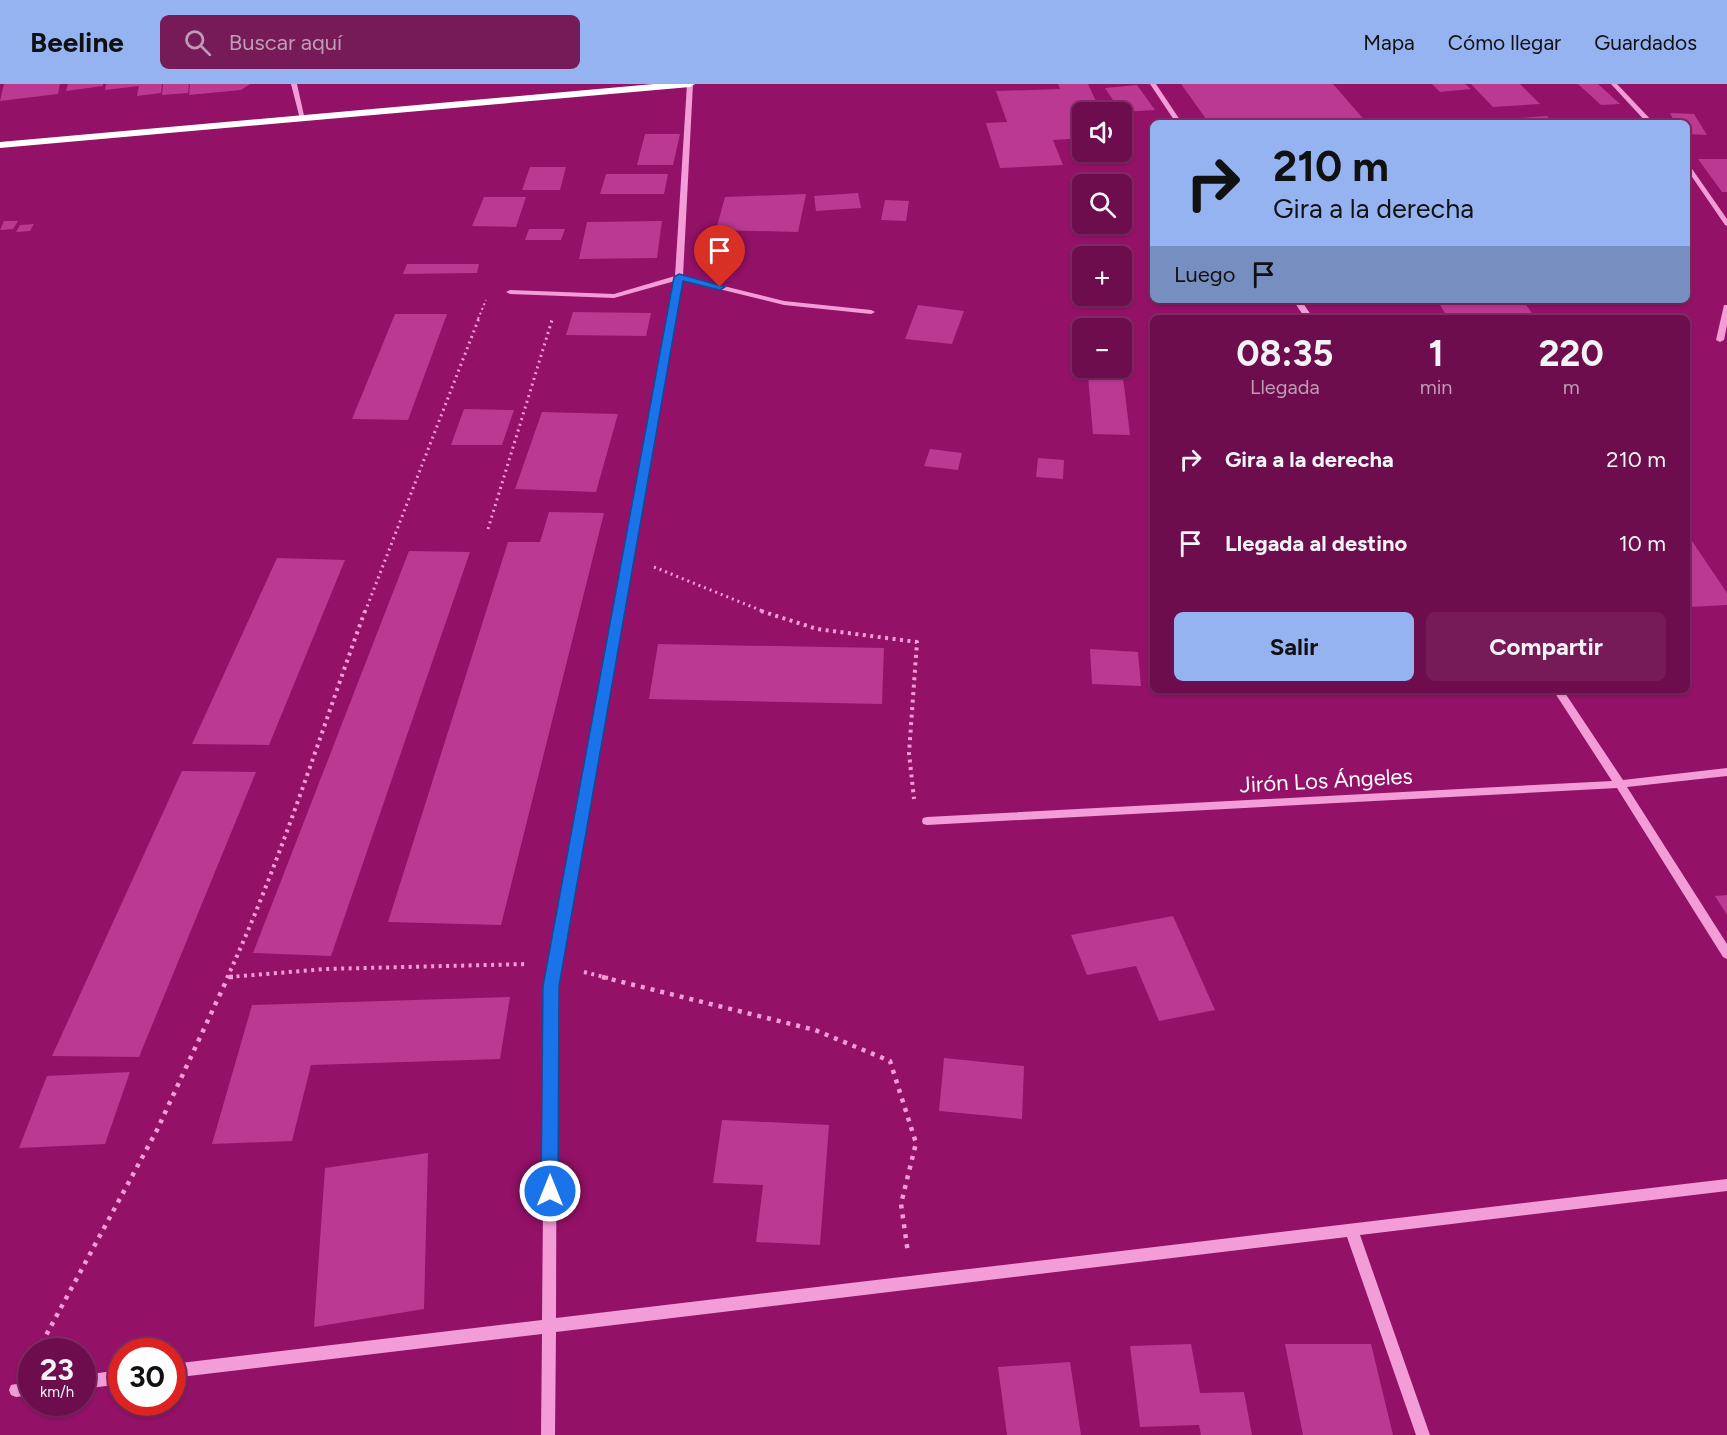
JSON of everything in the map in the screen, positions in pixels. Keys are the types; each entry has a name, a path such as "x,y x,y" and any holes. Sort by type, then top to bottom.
{"highway":[{"path":"0,145 690,84"}],"street":[{"path":"294,84 303,119"},
{"path":"548,1435 551,986 679,277 690,84"},
{"path":"1153,84 1177,120"},
{"path":"1614,84 1649,120"},
{"path":"1690,170 1727,224"},
{"path":"510,292 614,296 679,277 784,303 871,312"},
{"path":"1720,340 1727,307"},
{"path":"1560,693 1727,954"},
{"name":"Jirón Los Ángeles","path":"927,820 1620,784 1727,772"},
{"path":"186,1369 549,1328 1727,1185"},
{"path":"1351,1230 1424,1435"}],"path":[{"path":"45,1338 157,1130 261,905 297,810 330,704 397,524 482,308 490,292 510,292"},
{"path":"488,529 526,398 561,294"},
{"path":"628,559 672,573 765,612 817,629 917,642 909,753 912,796 927,820"},
{"path":"228,978 325,969 402,969 478,963 555,964 815,1030 890,1061 916,1143 902,1204 912,1283"}],"building":[{"path":"4,84 60,84 58,94 0,101"},
{"path":"68,84 103,84 103,86 66,91"},
{"path":"106,84 162,84 161,93 137,96 139,86 105,90"},
{"path":"163,84 189,84 188,93 162,95"},
{"path":"190,84 250,84 241,90 189,95"},
{"path":"1058,84 1088,84 1096,102 1072,102 1072,139 1053,140 1063,165 1000,168 986,123 1007,122 996,91 1060,89"},
{"path":"1181,84 1333,84 1364,120 1207,120"},
{"path":"1432,84 1465,84 1471,89 1440,92"},
{"path":"1471,84 1520,84 1540,104 1493,107"},
{"path":"1578,84 1598,84 1620,104 1601,105"},
{"path":"1137,85 1155,110 1132,111 1132,102 1114,102 1105,88"},
{"path":"1670,113 1694,114 1707,135 1690,134 1690,120 1674,120"},
{"path":"1547,116 1551,120 1521,120 1519,118"},
{"path":"645,134 680,134 673,165 637,165"},
{"path":"1698,159 1727,159 1727,192 1722,192"},
{"path":"530,167 566,167 560,190 522,190"},
{"path":"606,174 668,174 664,194 600,194"},
{"path":"858,193 861,208 816,211 814,196"},
{"path":"806,194 798,232 716,230 725,197"},
{"path":"484,197 526,197 516,227 472,226"},
{"path":"885,200 909,201 906,221 881,220"},
{"path":"4,221 18,221 13,229 0,230"},
{"path":"662,221 657,258 579,259 587,222"},
{"path":"34,224 30,231 16,232 20,225"},
{"path":"529,229 565,229 561,240 525,240"},
{"path":"407,264 479,264 477,273 403,274"},
{"path":"1439,303 1525,303 1533,315 1446,315"},
{"path":"918,305 964,311 952,344 905,339"},
{"path":"573,312 651,313 646,336 566,335"},
{"path":"395,314 447,314 408,420 352,419"},
{"path":"1088,378 1123,378 1130,435 1093,434"},
{"path":"464,409 514,410 502,445 451,445"},
{"path":"542,412 618,414 596,492 515,489"},
{"path":"930,449 962,453 958,470 924,466"},
{"path":"1038,458 1064,460 1063,479 1036,477"},
{"path":"549,512 604,513 501,925 388,922 508,542 540,542"},
{"path":"1690,538 1727,593 1727,605 1690,607"},
{"path":"409,551 470,552 331,956 253,953"},
{"path":"277,558 345,560 269,745 192,744"},
{"path":"658,644 884,648 882,704 649,699"},
{"path":"1090,649 1138,652 1141,686 1092,684"},
{"path":"182,771 256,772 139,1057 52,1056"},
{"path":"1727,895 1727,915 1715,896"},
{"path":"1173,916 1215,1010 1159,1021 1136,966 1087,975 1071,935"},
{"path":"510,997 500,1059 311,1065 292,1141 212,1144 252,1005"},
{"path":"944,1058 1024,1066 1022,1119 939,1111"},
{"path":"130,1072 105,1144 19,1148 47,1076"},
{"path":"722,1120 829,1125 820,1245 756,1242 763,1185 713,1183"},
{"path":"428,1153 424,1309 314,1327 325,1168"},
{"path":"1191,1344 1200,1393 1244,1392 1252,1435 1201,1435 1199,1425 1140,1427 1130,1346"},
{"path":"1285,1344 1371,1344 1393,1435 1303,1435"},
{"path":"1070,1362 1081,1435 1007,1435 998,1367"}],"route":[{"path":"550,1191 551,986 679,277 720,287"}]}
